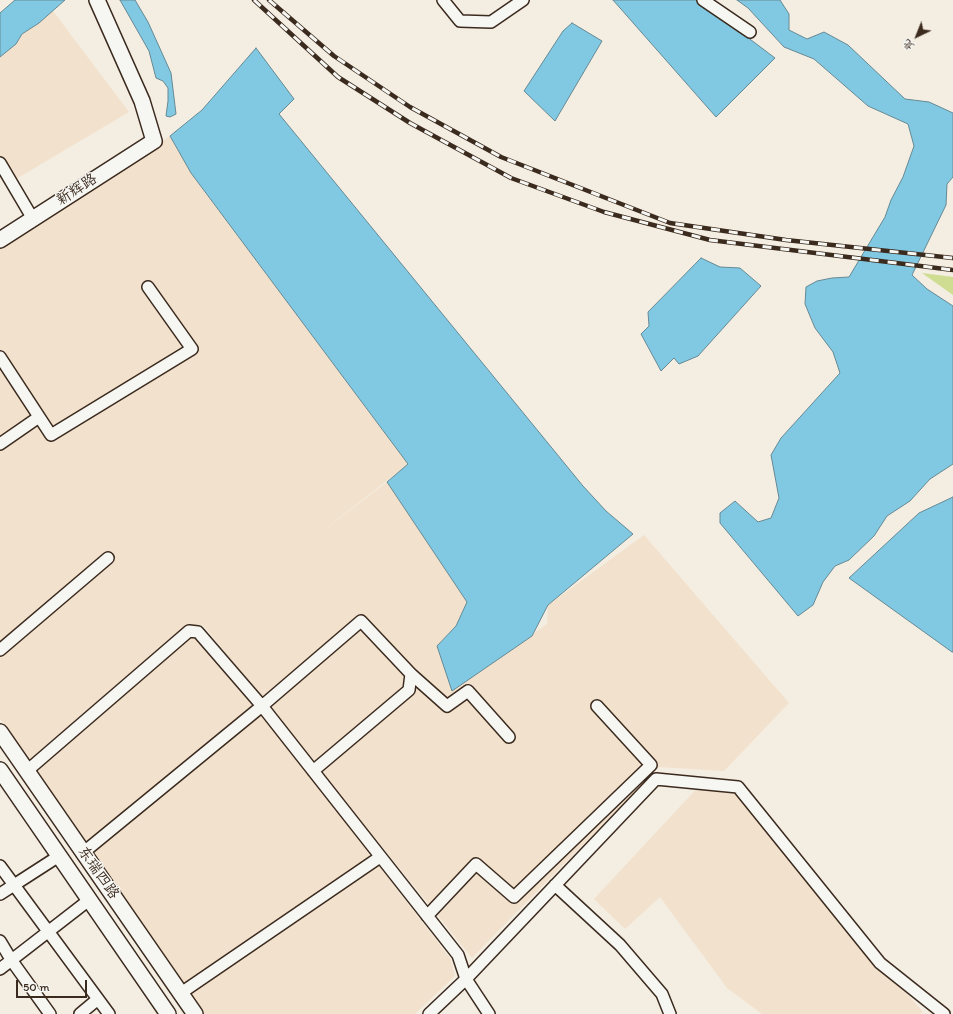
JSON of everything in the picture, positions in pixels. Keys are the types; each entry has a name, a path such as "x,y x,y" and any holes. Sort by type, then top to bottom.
{"main road":[{"name":"新辉路","path":"0,240 154,141 142,101 97,0"},
{"name":"东瑞四路","path":"0,732 28,770 195,1014"},
{"name":"东瑞四路","path":"1,775 168,1014"}],"street":[{"path":"443,0 460,21 491,22 523,0"},
{"path":"703,0 750,32"},
{"path":"0,163 33,219"},
{"path":"0,357 51,435 192,349 148,287"},
{"path":"0,444 39,417"},
{"path":"0,650 108,558"},
{"path":"84,852 262,706 362,621 411,674 447,706 468,691 509,737"},
{"path":"28,770 189,631 198,632 262,706 458,955 466,979 489,1014"},
{"path":"313,771 409,690 411,674"},
{"path":"427,916 476,864 514,897 651,765 597,706"},
{"path":"429,1014 466,979 656,779 738,787 880,963 944,1014"},
{"path":"0,894 59,856"},
{"path":"181,993 380,857"},
{"path":"0,866 109,1014"},
{"path":"556,885 620,945 662,994 670,1014"},
{"path":"0,969 89,900"},
{"path":"0,941 12,961 50,1014"},
{"path":"80,1014 98,1000"}],"shaded area":[{"path":"53,11 129,112 11,182 0,161 0,57 16,44 22,34"},
{"path":"170,136 191,173 408,464 315,537 387,482 467,602 456,626 437,646 452,690 547,624 548,605 644,535 789,703 724,771 659,767 472,958 203,625 176,633 29,760 0,719 0,247"},
{"path":"189,631 198,632 450,958 455,976 415,1014 202,1014 28,770"},
{"path":"701,784 738,787 827,904 923,1012 920,1014 762,1014 727,988 660,897 625,929 594,899"}],"green space":[{"path":"922,273 953,277 953,295"}],"water":[{"path":"15,0 65,0 39,23 22,34 16,44 0,57 0,13"},
{"path":"120,0 135,0 148,22 171,73 176,114 170,117 166,116 168,88 163,81 156,78 149,51"},
{"path":"613,0 698,0 775,58 716,117"},
{"path":"737,0 780,0 789,14 789,30 807,39 824,32 848,45 905,99 929,102 953,113 953,177 947,184 946,205 912,275 927,289 953,306 953,464 930,479 910,501 887,516 874,536 849,560 835,566 823,582 813,605 798,616 720,523 720,513 735,501 758,522 771,518 779,498 771,455 781,438 840,373 833,352 815,328 805,304 806,287 817,281 849,277 885,217 891,200 903,177 914,146 908,124 868,106 814,59 784,47 748,8"},
{"path":"572,23 602,41 555,121 524,91 563,31"},
{"path":"256,48 294,99 279,114 583,486 606,511 633,534 548,605 532,636 452,691 437,646 456,626 467,602 387,482 408,464 191,173 170,136 202,110"},
{"path":"701,258 720,267 740,268 761,286 698,356 679,364 674,358 661,371 641,334 649,326 648,312"},
{"path":"953,497 952,652 849,578 919,513"}],"railway":[{"path":"254,0 338,77 410,123 511,178 604,212 710,240 953,270"},
{"path":"269,0 334,56 410,107 501,157 670,223 786,240 953,258"}]}
